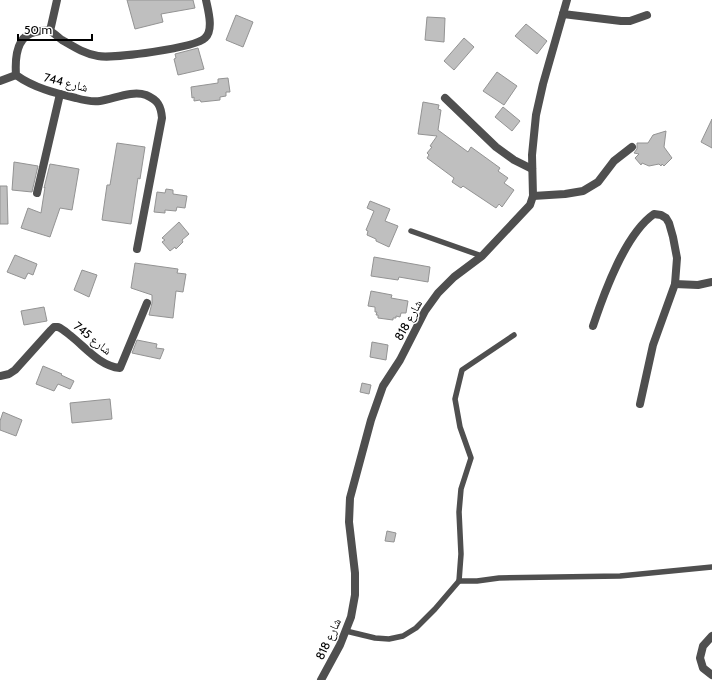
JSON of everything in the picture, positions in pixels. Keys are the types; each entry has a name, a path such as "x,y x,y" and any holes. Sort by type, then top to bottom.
{"street":[{"path":"50,31 57,0"},
{"path":"0,81 16,75 16,62 21,42 32,32 50,31 75,48 100,57 177,48 197,43 205,38 210,24 206,0"},
{"path":"567,0 543,84 536,115 533,134 533,196 583,191 598,182 614,161 632,147"},
{"path":"563,14 621,21 630,21 647,15"},
{"name":"شارع 744","path":"16,75 25,82 46,91 60,94 99,101 132,94 144,94 158,103 161,108 162,118 137,249"},
{"path":"37,193 60,94"},
{"path":"445,98 496,147 514,160 532,170"},
{"name":"شارع 818","path":"321,680 346,631 352,610 356,573 350,522 350,498 377,402 383,386 400,360 426,311 438,293 454,277 482,256 530,205 533,196"},
{"path":"593,326 603,296 625,250 638,230 647,219 654,214 666,218 673,237 677,258 675,284 653,345 640,404"},
{"path":"675,284 698,285 712,282"},
{"name":"شارع 745","path":"0,376 9,374 15,370 51,330 58,327 77,341 100,362 114,368 120,368 147,303"},
{"path":"712,636 703,646 700,658 703,668 712,674"}],"lane":[{"path":"411,232 482,256"},
{"path":"346,631 375,638 402,636 416,628 459,581 461,554 459,512 460,496 471,458 460,427 455,399 458,384 462,370 514,335"},
{"path":"459,581 476,581 499,578 620,576 712,567"}],"building":[{"path":"127,0 193,0 195,8 161,14 163,22 135,29"},
{"path":"236,15 253,22 243,47 226,40"},
{"path":"427,17 445,18 444,42 425,40"},
{"path":"526,24 547,41 537,54 515,36"},
{"path":"464,38 474,47 454,70 444,61"},
{"path":"198,48 204,69 178,75 174,59 176,58 175,54"},
{"path":"497,72 517,86 504,105 483,91"},
{"path":"228,78 230,92 226,92 226,96 220,97 220,100 201,102 200,100 194,101 194,97 192,98 191,87 218,83 218,79"},
{"path":"423,102 439,105 438,109 441,110 438,130 468,152 471,147 500,168 498,171 508,178 504,183 514,190 502,207 499,204 496,208 463,186 461,188 452,182 454,178 427,158 429,155 427,153 432,147 430,146 437,136 418,134"},
{"path":"503,107 520,121 512,131 495,117"},
{"path":"712,119 712,148 701,142"},
{"path":"666,131 664,147 672,158 664,166 659,164 649,166 642,163 641,165 635,158 639,154 634,153 637,149 637,143 648,143 653,135"},
{"path":"117,143 145,147 140,179 138,178 131,224 102,220 107,185 110,185"},
{"path":"14,162 38,166 32,192 12,190"},
{"path":"50,164 79,169 72,210 60,208 50,237 21,228 28,208 41,213 45,187 44,188"},
{"path":"0,186 7,186 8,224 0,224"},
{"path":"166,189 173,190 173,194 187,196 185,208 177,207 176,211 165,210 165,213 154,212 157,192 165,193"},
{"path":"370,201 390,209 385,221 398,226 389,247 367,235 368,231 366,230 374,211 367,208"},
{"path":"179,222 189,234 182,240 183,242 176,249 175,247 170,251 162,242 165,240 162,238"},
{"path":"15,255 37,264 33,275 28,273 25,279 7,272"},
{"path":"374,257 430,267 428,282 399,277 398,280 371,276"},
{"path":"135,263 178,269 177,273 186,274 183,292 176,291 173,318 149,315 152,295 131,288"},
{"path":"82,270 97,275 89,297 74,290"},
{"path":"371,291 392,295 391,298 408,301 406,313 401,313 400,317 396,316 393,320 378,318 378,315 376,315 377,312 375,312 375,307 368,306"},
{"path":"44,307 47,321 24,325 21,311"},
{"path":"137,340 157,344 156,348 164,349 160,359 132,353"},
{"path":"372,342 388,345 386,360 370,357"},
{"path":"43,366 74,381 70,389 58,384 54,391 36,384"},
{"path":"362,383 371,385 369,394 360,392"},
{"path":"110,399 112,419 72,423 70,403"},
{"path":"3,412 22,420 16,436 0,430 0,421"},
{"path":"387,531 396,533 394,542 385,541"}]}
